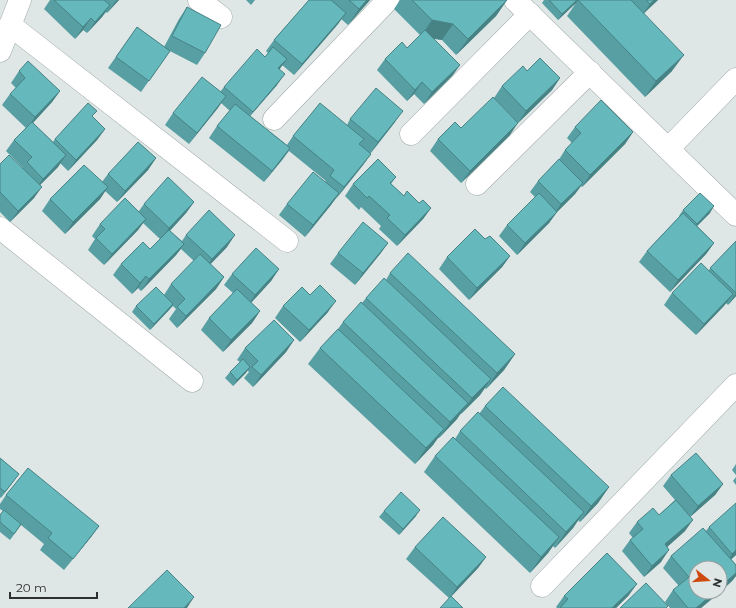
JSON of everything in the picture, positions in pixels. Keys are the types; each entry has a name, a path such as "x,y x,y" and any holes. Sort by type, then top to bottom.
{"street":[{"path":"0,51 20,0"},
{"path":"199,0 221,17"},
{"path":"274,119 388,0"},
{"path":"411,134 523,7 736,215"},
{"path":"10,25 287,241"},
{"path":"477,184 590,72"},
{"path":"669,148 736,79"},
{"path":"0,228 192,381"},
{"path":"542,586 736,385"}],"building":[{"path":"54,0 104,0 110,5 95,22 91,18 83,27"},
{"path":"309,0 331,0 346,13 302,64 274,40"},
{"path":"349,0 367,0 359,9"},
{"path":"412,0 507,0 468,39 453,24 432,20"},
{"path":"549,0 577,0 562,14"},
{"path":"578,0 631,0 684,55 656,81"},
{"path":"646,0 654,0 650,4"},
{"path":"187,7 221,25 205,53 172,36"},
{"path":"137,27 170,51 149,81 116,57"},
{"path":"425,30 460,65 432,92 422,82 415,90 385,59 402,42 407,48"},
{"path":"273,47 287,59 278,68 285,74 253,112 224,87 257,49 265,57"},
{"path":"540,58 560,78 526,111 502,86 523,66 527,71"},
{"path":"28,61 60,91 35,117 10,94 25,78 19,71"},
{"path":"202,77 226,96 197,133 173,113"},
{"path":"376,88 403,111 378,142 350,119"},
{"path":"493,97 518,123 470,171 438,139 455,122 461,128"},
{"path":"601,100 633,132 590,175 565,150 581,133 575,127"},
{"path":"88,103 97,111 92,116 105,129 76,160 55,139"},
{"path":"320,103 364,139 359,144 371,154 344,187 330,176 334,170 293,136"},
{"path":"235,104 290,148 272,171 217,126"},
{"path":"32,122 66,155 43,179 27,162 32,157 14,140"},
{"path":"138,142 156,158 125,191 108,174"},
{"path":"9,155 42,187 18,211 0,192 0,164"},
{"path":"378,159 396,177 390,183 404,196 407,191 419,203 423,200 431,208 405,235 387,218 390,215 369,196 367,198 353,184"},
{"path":"559,159 583,183 561,204 538,181"},
{"path":"84,165 108,187 73,222 50,199"},
{"path":"313,172 339,193 313,225 287,204"},
{"path":"168,177 194,202 169,228 144,204"},
{"path":"539,193 557,212 525,243 507,225"},
{"path":"700,193 714,206 697,224 683,210"},
{"path":"125,198 146,219 112,254 96,238 105,229 100,224"},
{"path":"209,210 235,235 212,259 186,235"},
{"path":"683,213 714,243 678,280 647,251"},
{"path":"363,222 388,243 363,273 338,253"},
{"path":"475,229 485,239 490,236 510,256 477,288 447,257"},
{"path":"169,230 184,244 149,279 146,276 140,283 121,264 143,242 150,249"},
{"path":"736,241 736,293 710,268"},
{"path":"256,248 279,269 255,295 232,274"},
{"path":"408,253 515,354 497,373 390,273"},
{"path":"200,254 224,277 186,316 177,307 185,299 171,284"},
{"path":"701,263 733,294 704,324 672,293"},
{"path":"384,278 491,379 472,398 366,298"},
{"path":"320,285 336,301 309,330 283,306 302,287 310,295"},
{"path":"156,287 173,304 154,324 136,306"},
{"path":"237,289 260,311 231,340 209,318"},
{"path":"361,302 468,403 450,422 343,322"},
{"path":"274,320 294,340 261,375 252,367 258,361 245,348"},
{"path":"338,329 444,429 426,448 320,348"},
{"path":"243,359 250,367 237,380 230,372"},
{"path":"503,387 609,487 591,506 485,406"},
{"path":"478,412 584,512 566,532 460,431"},
{"path":"453,437 559,537 541,557 435,456"},
{"path":"696,453 723,484 698,506 671,475"},
{"path":"0,458 19,474 5,492 0,488"},
{"path":"28,468 99,526 73,559 48,538 52,533 6,495"},
{"path":"401,492 420,510 403,529 384,511"},
{"path":"676,500 693,520 665,544 669,550 652,566 630,540 643,529 637,522 653,508 659,515"},
{"path":"736,503 736,550 732,554 709,527"},
{"path":"4,510 21,524 14,534 0,522 0,515"},
{"path":"443,517 486,557 457,587 415,547"},
{"path":"703,528 736,565 736,573 728,580 728,560 688,560 688,576 671,556"},
{"path":"607,553 637,584 612,608 560,608 568,599 564,596"},
{"path":"167,570 194,597 184,608 128,608"},
{"path":"688,578 688,600 706,600 696,608 688,608 673,590"},
{"path":"646,583 668,606 666,608 620,608"},
{"path":"451,596 463,608 440,608"}]}
